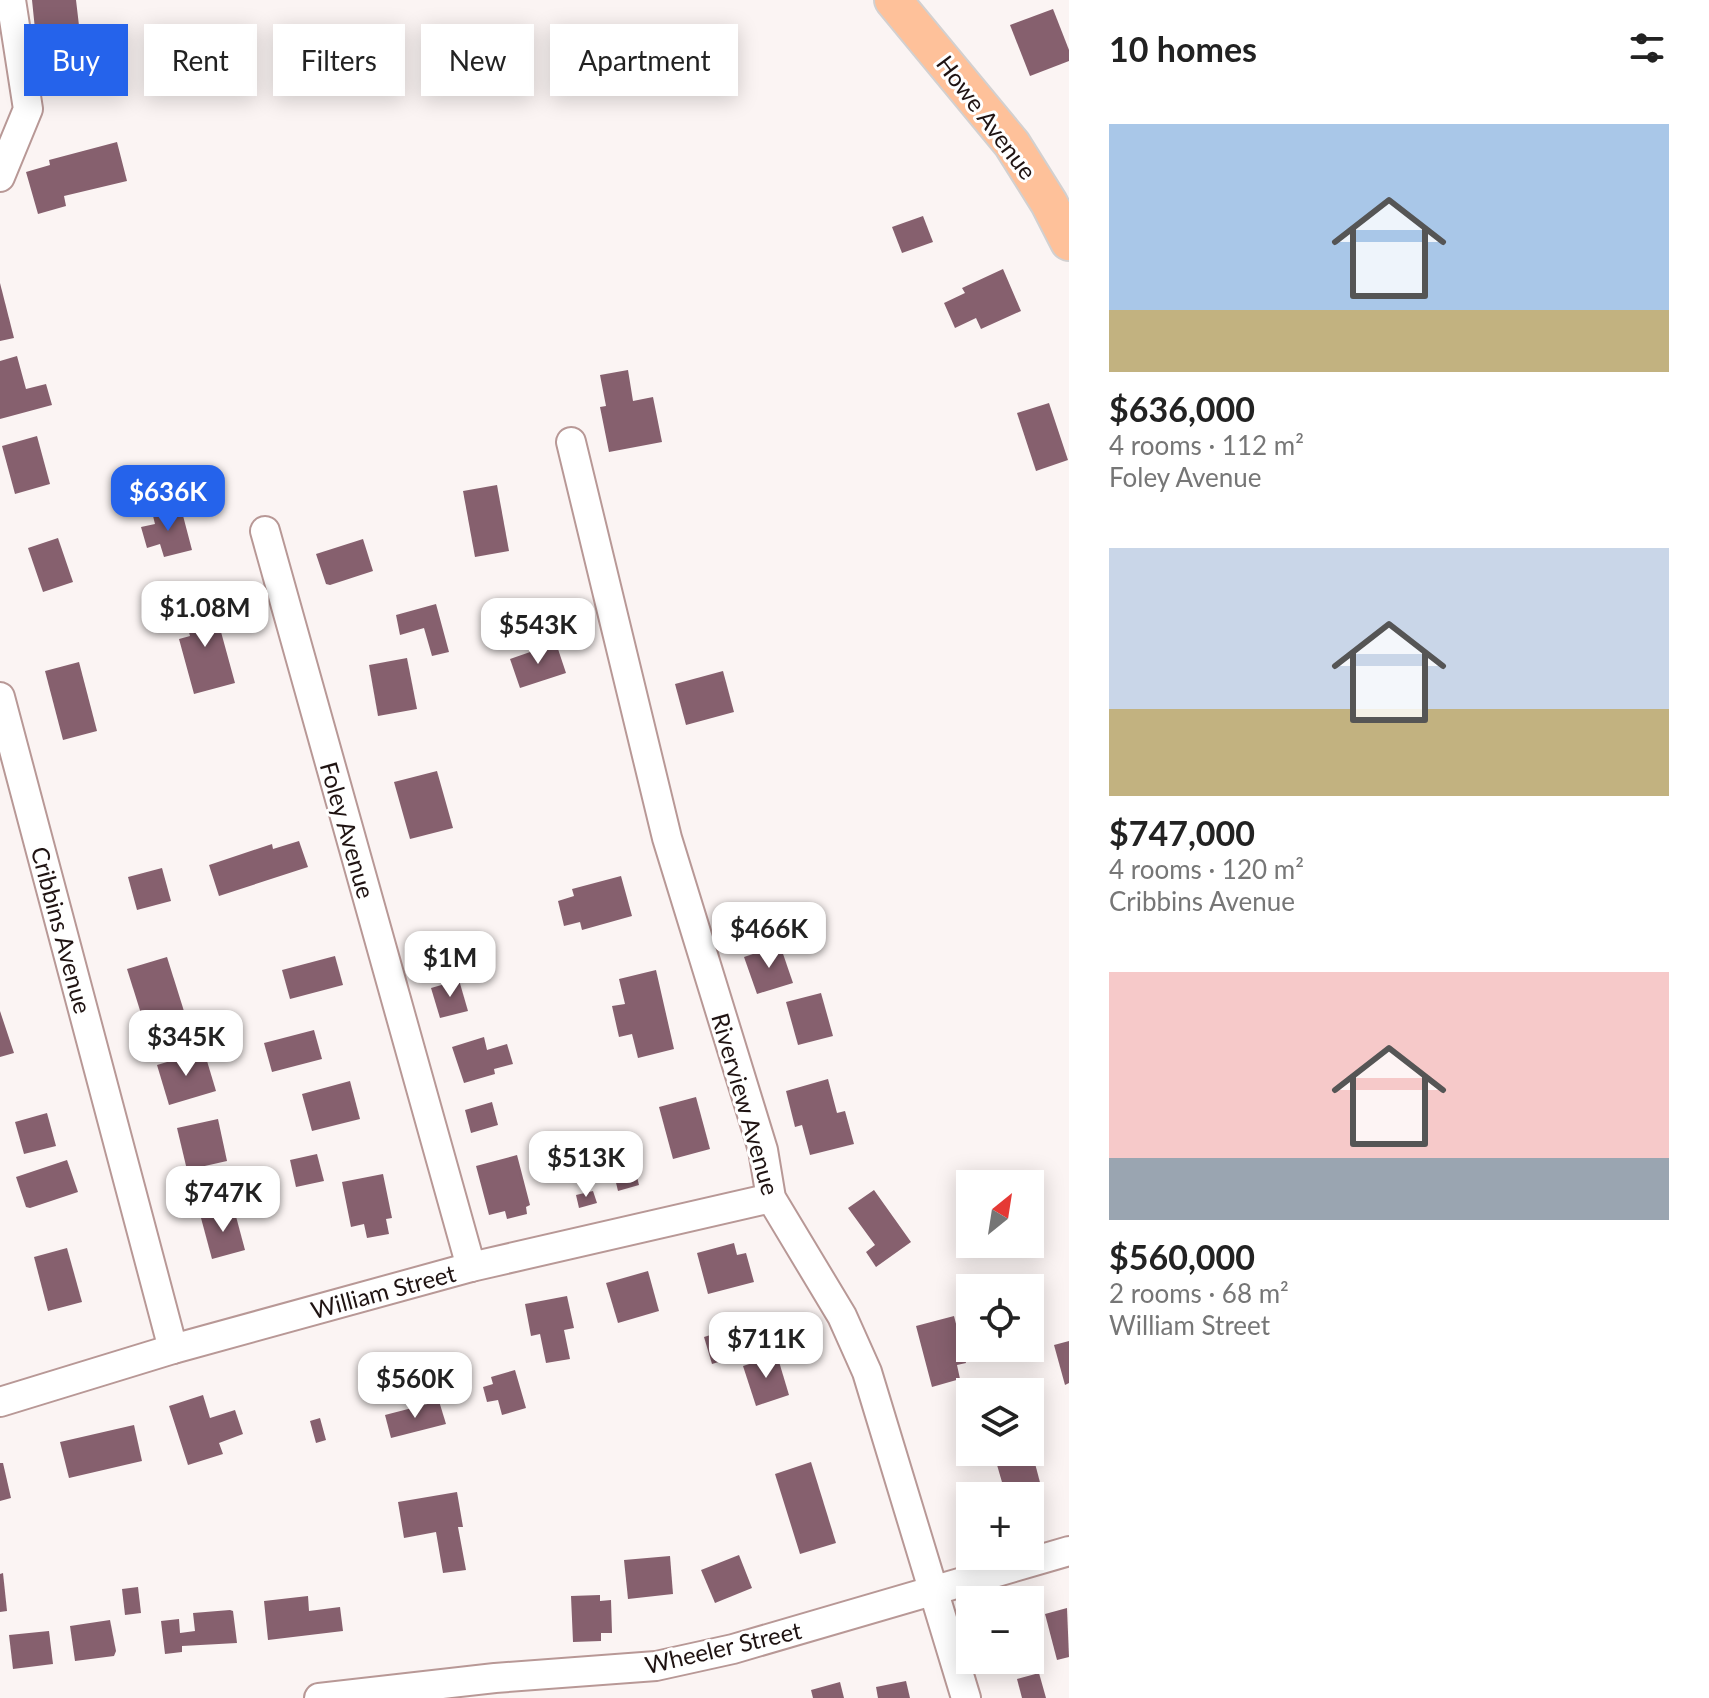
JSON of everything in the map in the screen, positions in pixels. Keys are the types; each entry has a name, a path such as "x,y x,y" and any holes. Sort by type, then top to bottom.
{"main road":[{"name":"Howe Avenue","path":"893,0 1012,144 1069,242"}],"street":[{"path":"0,177 28,109 11,0"},
{"name":"Riverview Avenue","path":"571,442 667,838 763,1150 771,1198 842,1316 867,1372 966,1698"},
{"name":"Foley Avenue","path":"265,531 471,1267"},
{"name":"Cribbins Avenue","path":"0,697 173,1349"},
{"name":"William Street","path":"0,1402 173,1349 471,1267 771,1198"},
{"name":"Wheeler Street","path":"319,1698 495,1678 656,1666 733,1649 1069,1551"}],"building":[{"path":"32,0 76,0 79,24 34,24"},
{"path":"1053,9 1069,50 1069,61 1030,76 1010,25"},
{"path":"117,142 127,181 64,196 66,206 38,214 26,172 50,165 49,160"},
{"path":"923,216 933,242 902,253 892,227"},
{"path":"1003,269 1021,311 981,329 976,318 955,328 944,303 965,293 962,288"},
{"path":"0,283 14,338 0,341"},
{"path":"17,356 26,389 46,384 52,405 0,419 0,361"},
{"path":"628,370 633,401 653,397 662,442 609,452 600,407 606,406 600,375"},
{"path":"1049,403 1068,460 1036,471 1017,413"},
{"path":"37,436 50,484 15,494 2,446"},
{"path":"174,471 180,499 150,506 144,477"},
{"path":"497,485 509,551 475,557 463,491"},
{"path":"181,508 192,550 164,557 160,544 147,548 141,527 155,524 153,516"},
{"path":"58,538 73,582 43,592 28,548"},
{"path":"363,539 373,571 326,584 316,554"},
{"path":"212,599 235,683 194,694 179,639 190,636 182,607"},
{"path":"436,604 449,652 432,656 424,628 400,635 396,615"},
{"path":"556,643 566,673 520,688 510,659"},
{"path":"407,658 417,709 378,716 369,665"},
{"path":"79,662 97,731 63,740 45,671"},
{"path":"723,671 734,712 686,725 675,684"},
{"path":"437,771 453,828 410,839 394,782"},
{"path":"299,841 308,867 219,896 209,865 272,844 273,849"},
{"path":"162,868 171,901 137,910 128,877"},
{"path":"621,876 632,916 582,930 580,922 564,926 558,901 574,896 572,889"},
{"path":"780,945 793,983 757,994 744,957"},
{"path":"335,956 343,985 290,999 282,970"},
{"path":"167,957 189,1027 149,1039 127,969"},
{"path":"656,970 674,1049 638,1058 632,1034 619,1037 612,1006 625,1004 619,979"},
{"path":"459,980 468,1011 440,1018 431,988"},
{"path":"821,993 833,1036 798,1045 786,1002"},
{"path":"0,1011 14,1053 0,1057"},
{"path":"314,1030 322,1059 272,1072 264,1043"},
{"path":"484,1037 487,1050 507,1044 513,1064 494,1069 495,1074 464,1083 452,1047"},
{"path":"204,1051 216,1091 169,1105 157,1065"},
{"path":"828,1079 837,1113 845,1111 854,1144 810,1155 802,1125 795,1127 786,1091"},
{"path":"350,1081 360,1119 312,1131 302,1094"},
{"path":"696,1097 710,1149 673,1159 659,1107"},
{"path":"492,1102 498,1125 471,1133 465,1110"},
{"path":"47,1113 56,1146 24,1154 15,1122"},
{"path":"218,1119 227,1161 187,1170 177,1128"},
{"path":"317,1154 324,1181 296,1187 290,1160"},
{"path":"517,1155 530,1205 526,1207 527,1214 507,1219 505,1211 489,1215 476,1166"},
{"path":"67,1160 78,1192 26,1207 16,1177"},
{"path":"633,1161 639,1185 618,1191 612,1166"},
{"path":"383,1174 392,1218 386,1219 389,1234 367,1238 364,1224 351,1227 342,1182"},
{"path":"874,1190 911,1242 876,1267 866,1252 875,1245 848,1208"},
{"path":"593,1191 597,1203 579,1208 576,1195"},
{"path":"234,1209 245,1250 212,1259 201,1218"},
{"path":"734,1243 737,1255 746,1253 754,1282 708,1294 697,1253"},
{"path":"67,1248 82,1302 48,1311 34,1257"},
{"path":"648,1271 659,1311 618,1323 606,1283"},
{"path":"567,1296 574,1328 564,1330 570,1359 546,1363 540,1334 531,1336 525,1304"},
{"path":"954,1316 956,1362 966,1363 957,1365 960,1378 932,1387 916,1326"},
{"path":"730,1329 738,1356 712,1364 704,1337"},
{"path":"1069,1341 1069,1383 1065,1385 1054,1345"},
{"path":"777,1355 789,1395 756,1406 743,1366"},
{"path":"515,1370 526,1408 502,1415 498,1400 487,1402 483,1387 493,1384 491,1377"},
{"path":"203,1395 210,1418 235,1410 243,1434 219,1443 223,1454 188,1465 169,1406"},
{"path":"439,1401 446,1424 391,1438 385,1415"},
{"path":"320,1418 326,1440 316,1443 310,1421"},
{"path":"134,1425 142,1461 69,1478 60,1442"},
{"path":"811,1462 836,1543 800,1554 775,1474"},
{"path":"0,1463 3,1463 11,1498 0,1501"},
{"path":"997,1466 1036,1466 1040,1482 1002,1482"},
{"path":"457,1492 463,1527 458,1527 466,1570 443,1573 436,1532 404,1538 398,1502"},
{"path":"739,1555 752,1588 715,1603 701,1570"},
{"path":"670,1556 673,1594 628,1599 624,1560"},
{"path":"3,1573 7,1611 0,1612 0,1574"},
{"path":"138,1587 141,1613 125,1615 122,1589"},
{"path":"600,1595 600,1601 611,1600 612,1633 601,1633 601,1641 573,1642 571,1596"},
{"path":"308,1596 309,1611 340,1607 343,1631 268,1640 264,1601"},
{"path":"1067,1608 1069,1657 1057,1660 1045,1614"},
{"path":"233,1611 237,1643 182,1646 182,1652 165,1654 161,1621 179,1619 180,1633 195,1631 193,1613"},
{"path":"110,1620 116,1651 114,1656 75,1661 70,1626"},
{"path":"49,1631 53,1664 13,1669 9,1635"},
{"path":"1039,1674 1046,1698 1022,1698 1017,1679"},
{"path":"906,1681 910,1698 878,1698 876,1687"},
{"path":"840,1682 844,1698 813,1698 811,1690"}]}
